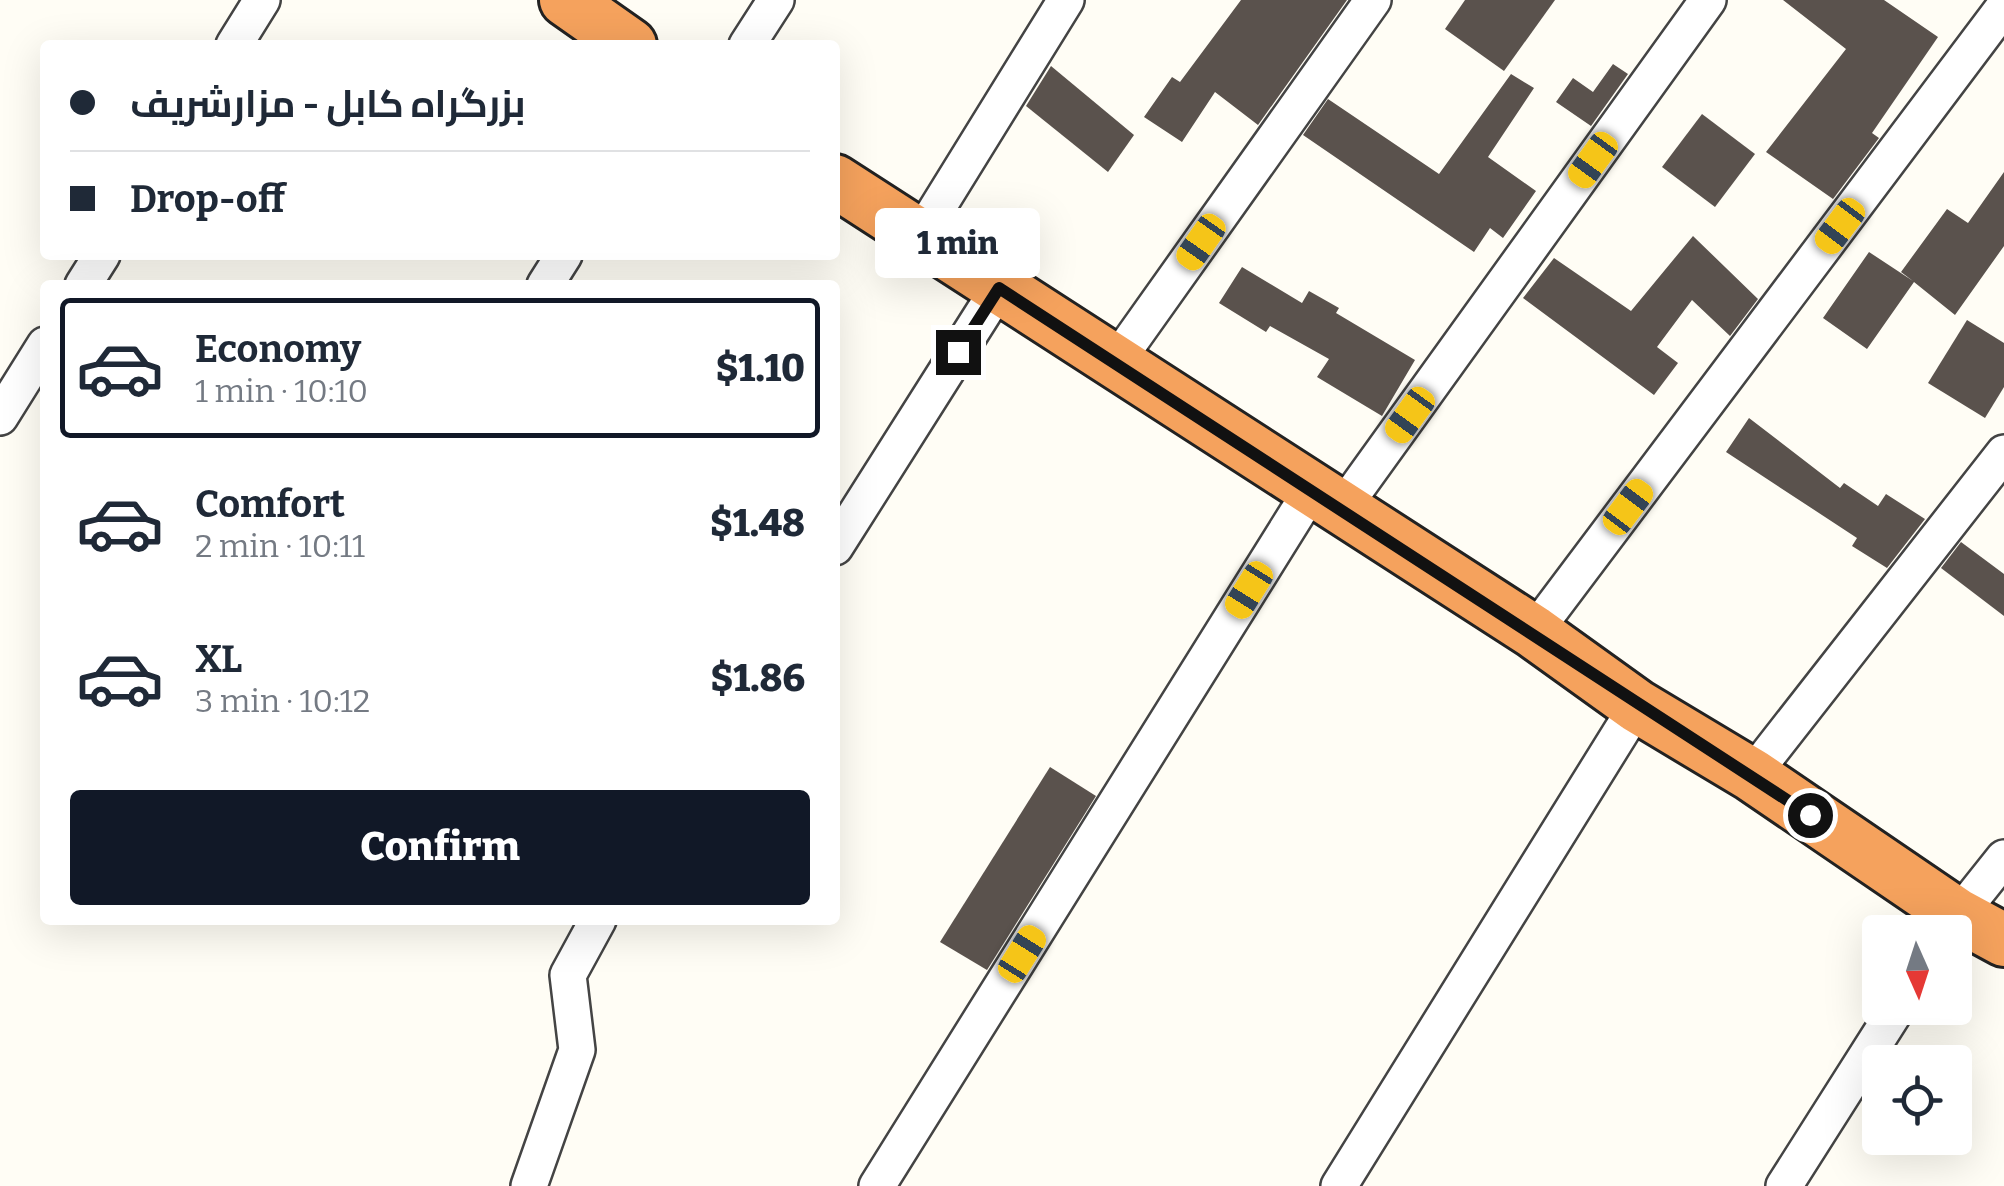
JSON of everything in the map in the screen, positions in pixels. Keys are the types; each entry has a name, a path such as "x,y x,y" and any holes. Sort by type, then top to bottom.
{"highway":[{"path":"566,0 623,40"},
{"path":"840,183 1534,632 1637,706 1752,775 1939,915"},
{"path":"1972,930 2004,940"}],"street":[{"path":"237,40 262,0"},
{"path":"750,40 776,0"},
{"path":"920,236 1066,0"},
{"path":"1114,363 1374,0"},
{"path":"877,1186 1326,501 1708,0"},
{"path":"1534,632 2004,7"},
{"path":"840,538 999,288"},
{"path":"0,416 40,353"},
{"path":"1752,775 2004,453"},
{"path":"1338,1186 1637,706"},
{"path":"1957,915 2004,858"},
{"path":"528,1186 577,1050 568,974 595,925"},
{"path":"1784,1186 1886,1025"}],"building":[{"path":"1241,0 1347,0 1258,125 1215,92 1182,142 1144,117 1172,77 1180,82"},
{"path":"1465,0 1555,0 1504,71 1445,29"},
{"path":"1783,0 1884,0 1938,37 1872,133 1879,138 1833,199 1766,152 1846,49"},
{"path":"1613,64 1628,74 1591,126 1556,102 1573,78 1593,92"},
{"path":"1051,66 1134,135 1108,172 1026,106"},
{"path":"1511,74 1534,88 1488,157 1536,191 1503,238 1490,228 1474,252 1303,135 1328,99 1439,174"},
{"path":"1702,114 1755,154 1715,207 1662,167"},
{"path":"2004,172 2004,246 1955,315 1914,282 1867,349 1823,318 1869,252 1913,281 1901,272 1947,209 1968,223"},
{"path":"1693,236 1758,299 1730,336 1692,300 1657,347 1678,363 1654,395 1523,298 1554,258 1631,311"},
{"path":"1242,267 1302,303 1309,291 1339,308 1336,313 1415,360 1382,416 1317,377 1329,359 1270,326 1266,332 1219,303"},
{"path":"1967,320 2004,343 2004,387 1985,418 1928,383"},
{"path":"1749,418 1840,488 1844,483 1878,506 1886,494 1925,519 1887,568 1852,546 1857,538 1726,452"},
{"path":"1961,542 2004,574 2004,616 1941,568"},
{"path":"1050,767 1096,796 987,970 940,942"}],"route":[{"path":"958,352 999,288 1534,632 1637,706 1810,815"}]}
